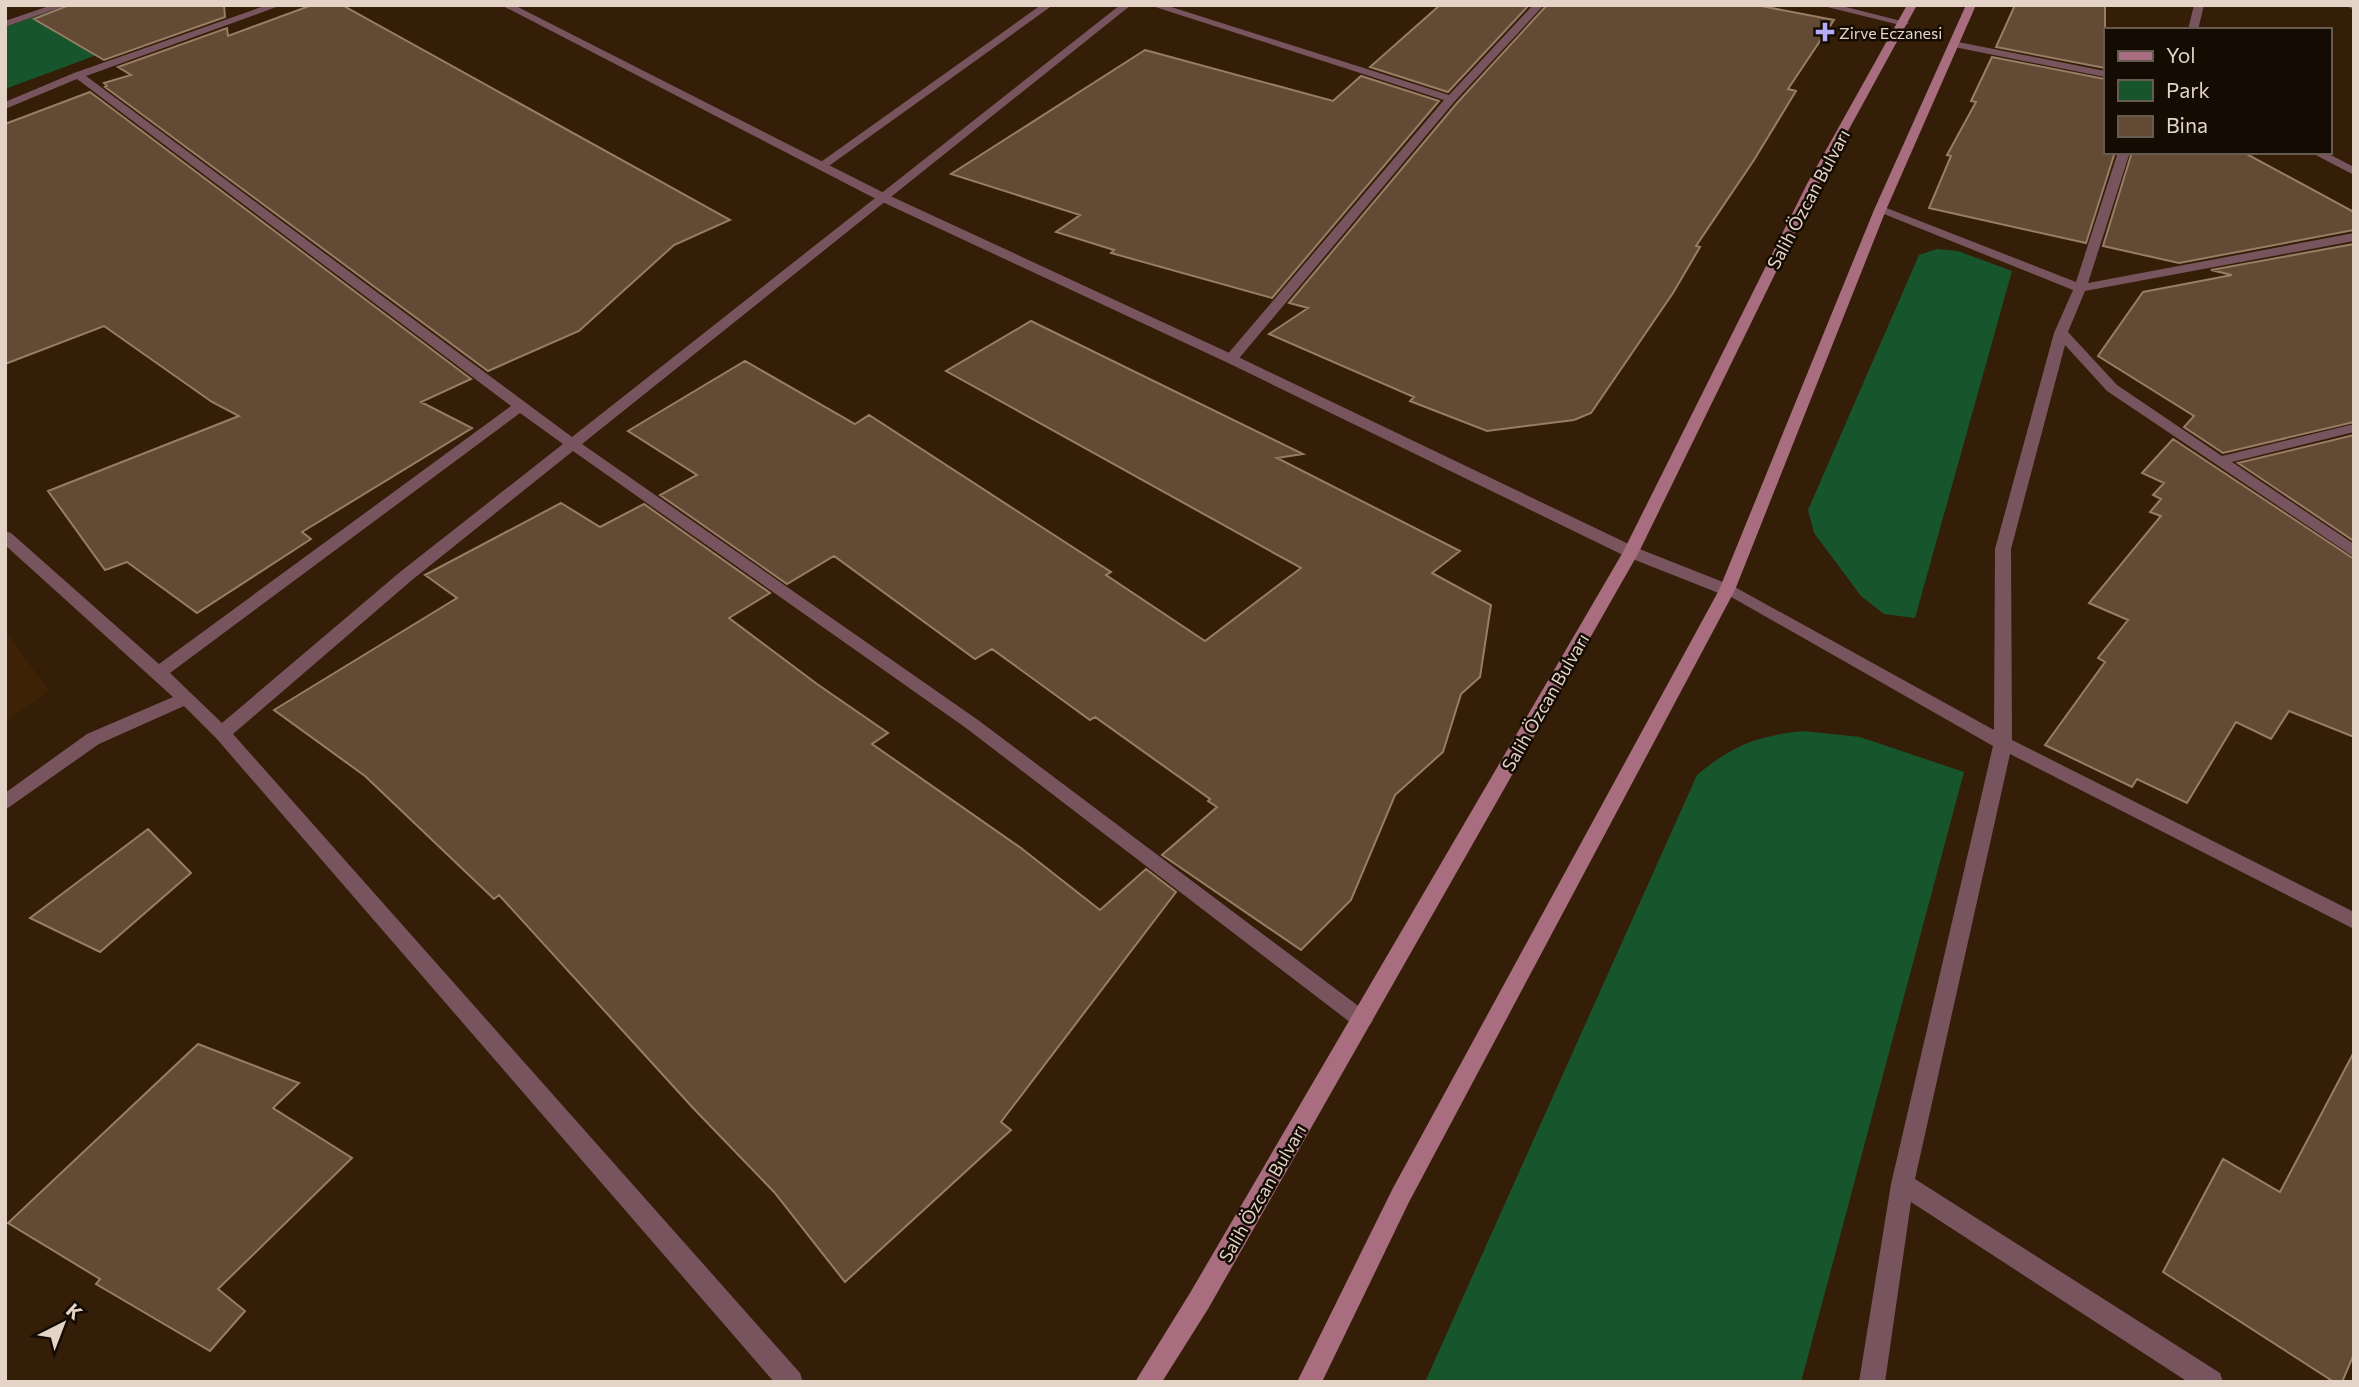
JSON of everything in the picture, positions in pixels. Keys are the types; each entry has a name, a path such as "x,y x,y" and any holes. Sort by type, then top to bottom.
{"main road":[{"name":"Salih Özcan Bulvarı","path":"1147,1382 1199,1301 1631,552 1813,184 1912,5"},
{"path":"1309,1382 1401,1195 1727,590 1880,210 1971,5"}],"street":[{"path":"5,24 62,5"},
{"path":"5,106 78,75 277,5"},
{"path":"506,5 882,197 1231,359 1631,552 1727,590 2003,743 2354,921"},
{"path":"822,166 1048,5"},
{"path":"222,733 406,576 1126,5"},
{"path":"1154,5 1451,99"},
{"path":"1231,359 1451,99 1539,5"},
{"path":"1824,5 1904,23"},
{"path":"2193,28 2199,5"},
{"path":"1954,44 2104,74"},
{"path":"78,75 572,444 972,724 1362,1020"},
{"path":"1872,1382 1902,1184 2003,743 2003,549 2061,333 2080,288 2123,154"},
{"path":"2320,154 2354,172"},
{"path":"1880,210 2080,288 2354,237"},
{"path":"2061,333 2112,388 2354,552"},
{"path":"160,672 520,406"},
{"path":"2220,461 2354,428"},
{"path":"5,536 59,587 160,672 222,733 791,1382"},
{"path":"5,803 93,739 186,698"},
{"path":"1902,1184 2211,1382"}],"shaded area":[{"path":"5,631 49,691 5,722"}],"green space":[{"path":"69,5 232,5 5,89 5,27"},
{"path":"1937,249 1958,251 2012,271 1915,618 1884,614 1861,596 1814,533 1808,510 1919,255"},
{"path":"1803,731 1860,737 1964,772 1801,1382 1425,1382 1697,775 1722,756 1746,744"}],"building":[{"path":"69,5 224,5 225,17 104,60 34,19"},
{"path":"312,5 342,5 730,220 674,245 579,331 488,371 105,87 107,86 104,83 131,75 118,67 227,28 228,36"},
{"path":"1440,5 1529,5 1448,92 1370,67"},
{"path":"1547,5 1756,5 1834,20 1788,89 1796,91 1754,160 1696,246 1700,247 1673,293 1591,413 1574,420 1487,431 1410,401 1414,397 1269,334 1308,308 1289,303 1457,103"},
{"path":"2015,5 2105,5 2104,68 1996,47"},
{"path":"1145,50 1333,101 1361,76 1439,101 1272,298 1111,253 1114,250 1056,232 1080,215 951,174"},
{"path":"1992,57 2104,79 2104,154 2114,154 2086,243 1929,208 1951,156 1947,155 1976,102 1971,101"},
{"path":"90,92 471,379 421,402 472,428 302,532 311,539 197,613 127,562 105,570 48,491 239,416 212,402 104,326 5,364 5,124"},
{"path":"2131,154 2247,154 2354,212 2354,230 2179,263 2103,246"},
{"path":"2354,244 2354,422 2223,453 2184,427 2194,416 2098,356 2143,292 2232,275 2211,270"},
{"path":"1031,321 1303,454 1277,458 1460,551 1432,573 1491,605 1480,677 1461,694 1443,752 1395,795 1351,900 1301,950 1162,855 1217,807 1208,801 1210,799 1095,717 1090,720 992,649 975,659 834,556 787,584 660,495 697,475 628,431 745,361 855,424 869,415 1111,572 1106,575 1205,641 1301,568 946,371"},
{"path":"2354,435 2354,541 2238,463"},
{"path":"2173,439 2354,559 2354,737 2289,711 2271,739 2236,722 2187,803 2137,779 2132,787 2045,745 2105,662 2098,658 2128,620 2089,603 2161,516 2150,512 2161,499 2153,495 2164,483 2142,473"},
{"path":"561,503 600,527 644,504 770,593 729,618 888,733 872,744 1021,848 1100,910 1146,869 1176,892 1001,1122 1011,1130 845,1282 774,1192 694,1109 499,895 494,899 365,776 274,710 457,598 425,575"},
{"path":"148,829 191,873 100,952 30,918"},
{"path":"198,1044 299,1083 273,1108 352,1158 218,1289 245,1311 210,1351 96,1284 100,1279 8,1223"},
{"path":"2354,1052 2354,1354 2342,1382 2334,1382 2163,1272 2223,1159 2280,1192"}],"place":[{"name":"Zirve Eczanesi","path":"1825,32"}]}
